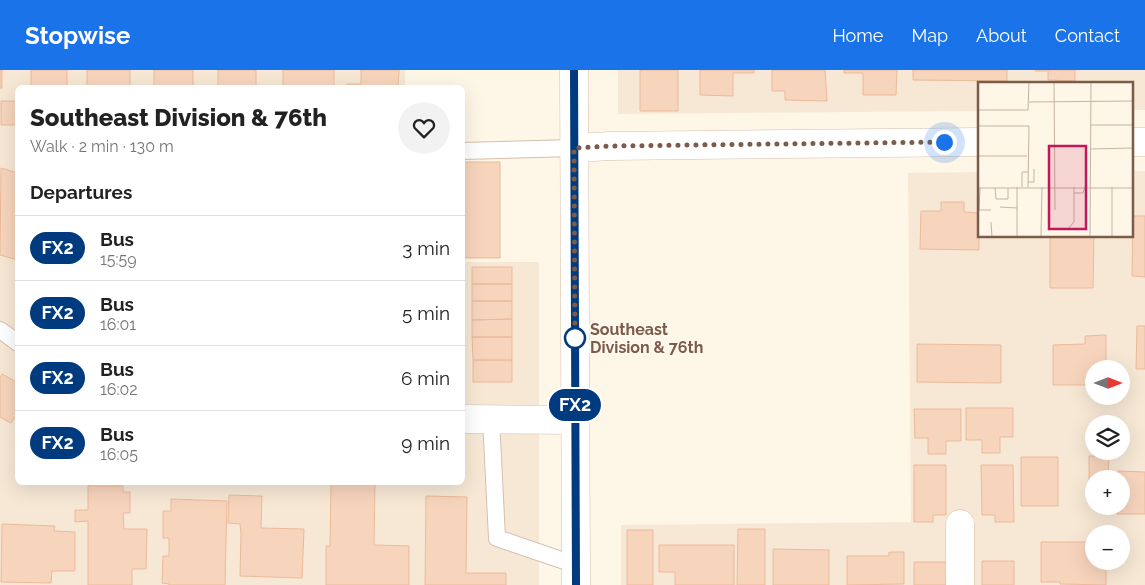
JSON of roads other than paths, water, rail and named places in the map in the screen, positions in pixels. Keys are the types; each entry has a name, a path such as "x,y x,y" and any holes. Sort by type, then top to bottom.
{"street":[{"path":"574,70 576,575"},
{"path":"574,148 978,142"},
{"path":"1132,142 1145,142"},
{"path":"465,419 575,420"},
{"path":"960,524 960,585"}],"lane":[{"path":"465,151 574,148"},
{"path":"0,330 15,342"},
{"path":"491,419 497,538 576,575"}],"place":[{"name":"Southeast Division & 76th","path":"575,338"}]}
